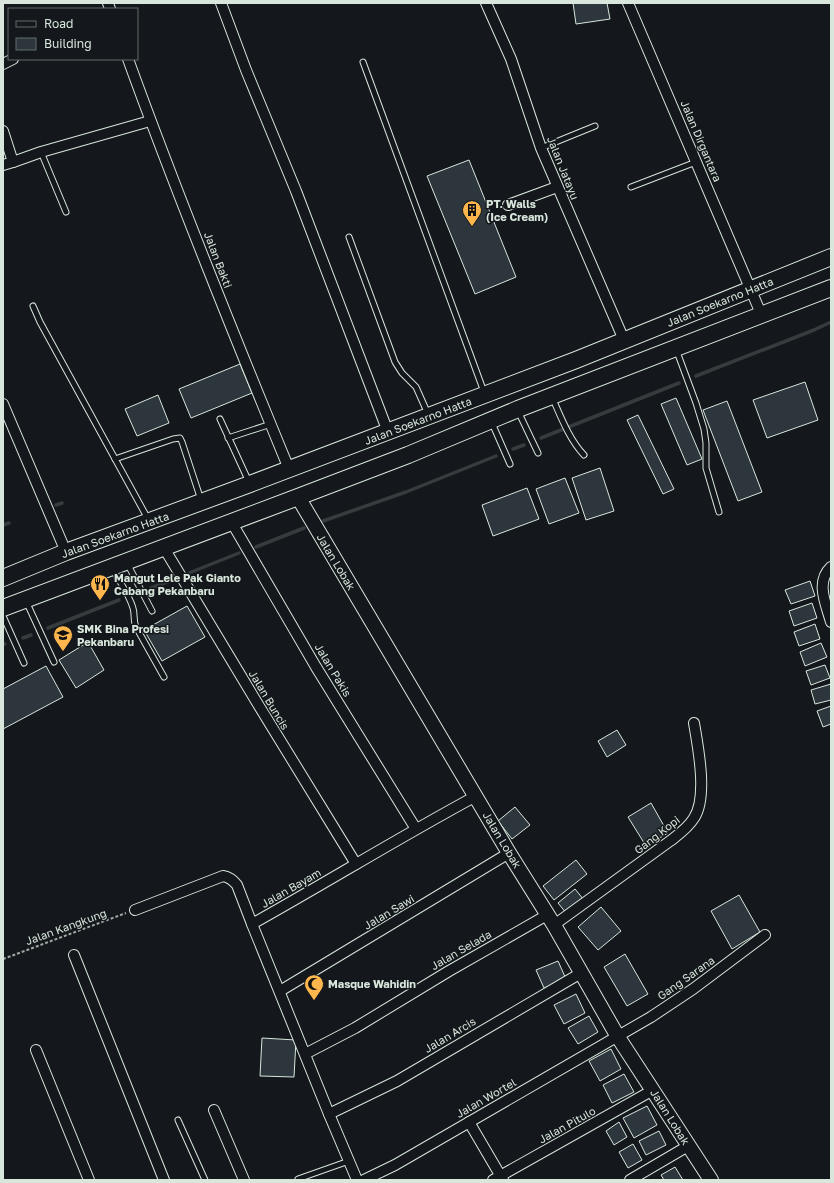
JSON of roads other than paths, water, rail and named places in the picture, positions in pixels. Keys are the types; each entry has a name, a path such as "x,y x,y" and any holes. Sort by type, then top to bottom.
{"main road":[{"name":"Jalan Soekarno Hatta","path":"3,578 66,552 576,360 831,257"},
{"path":"3,608 298,498 518,409 762,316 831,288"},
{"name":"Jalan Lobak","path":"298,498 581,972 618,1037 711,1180"}],"street":[{"path":"221,3 246,70 307,220 388,432"},
{"name":"Jalan Jatayu","path":"486,3 511,59 541,148 624,340"},
{"name":"Jalan Dirgantara","path":"628,3 762,316"},
{"name":"Jalan Bakti","path":"128,60 150,121 215,287 289,469"},
{"path":"3,165 41,152 150,121"},
{"path":"3,131 14,162"},
{"path":"508,205 557,187"},
{"path":"3,404 66,552"},
{"name":"Jalan Pakis","path":"232,523 316,667 416,829"},
{"name":"Jalan Buncis","path":"164,548 356,864"},
{"path":"831,567 826,572 822,581 822,592 831,622"},
{"name":"Gang Kopi","path":"550,920 670,841 687,828 696,816 700,798 701,781 694,723"},
{"name":"Jalan Bayam","path":"135,910 223,876 228,877 237,885 252,924 476,796"},
{"name":"Jalan Sawi","path":"280,991 509,853"},
{"name":"Jalan Selada","path":"305,1054 355,1028 449,971 550,920"},
{"path":"252,924 357,1180"},
{"name":"Gang Sarana","path":"618,1037 675,1002 765,935"},
{"path":"74,955 164,1180"},
{"name":"Jalan Arcis","path":"329,1114 397,1081 581,972"},
{"name":"Jalan Wortel","path":"364,1180 395,1165 618,1037"},
{"path":"36,1050 89,1180"},
{"name":"Jalan Pitulo","path":"499,1179 653,1090"},
{"path":"214,1110 244,1180"},
{"path":"469,1122 499,1179"},
{"path":"630,1180 688,1146"}],"lane":[{"path":"363,62 485,395"},
{"path":"541,148 595,126"},
{"path":"41,152 66,212"},
{"path":"631,188 696,162"},
{"path":"349,237 395,362 402,373 416,388 430,416"},
{"path":"33,306 40,322 149,522"},
{"path":"676,348 704,429 706,443 706,468 719,512"},
{"path":"552,396 577,448 584,455"},
{"path":"518,409 538,453"},
{"path":"220,419 250,484"},
{"path":"491,420 510,464"},
{"path":"228,438 271,424"},
{"path":"115,459 173,439 180,438 202,502"},
{"path":"127,562 152,611"},
{"path":"112,568 130,601 136,626 164,677"},
{"path":"25,600 54,662"},
{"path":"3,616 24,663"},
{"path":"178,1120 205,1180"},
{"path":"298,1179 349,1161"}],"waterway":[{"path":"696,376 831,322"},
{"path":"541,438 679,383"},
{"path":"513,449 524,445"},
{"path":"323,521 406,492 496,456"},
{"path":"56,505 62,503"},
{"path":"3,525 9,523"},
{"path":"256,547 304,528"},
{"path":"189,573 239,553"},
{"path":"151,588 172,580"},
{"path":"48,628 119,600"},
{"path":"23,638 31,635"}],"place":[{"name":"PT. Walls (Ice Cream)","path":"472,227"},
{"name":"Mangut Lele Pak Gianto Cabang Pekanbaru","path":"100,601"},
{"name":"SMK Bina Profesi Pekanbaru","path":"63,652"},
{"name":"Masque Wahidin","path":"314,1001"}]}
